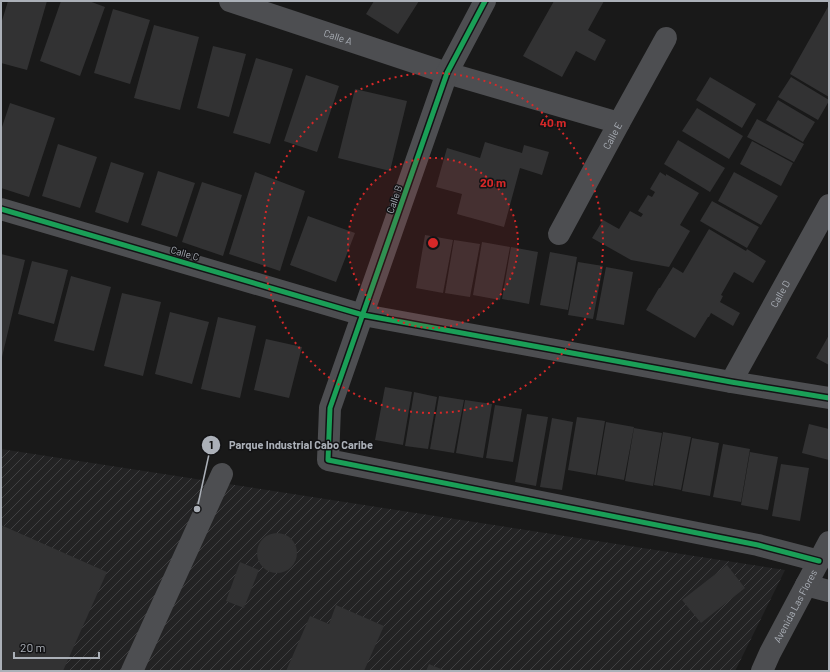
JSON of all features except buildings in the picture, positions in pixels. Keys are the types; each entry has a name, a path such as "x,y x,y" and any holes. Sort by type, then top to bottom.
{"street":[{"name":"Calle B","path":"485,1 447,73 330,408 328,460 758,545 824,551"},
{"name":"Calle A","path":"235,2 447,73 619,123"},
{"name":"Calle E","path":"560,234 666,38"},
{"name":"Calle D","path":"730,382 829,205"},
{"name":"Calle C","path":"1,209 363,315 730,382 829,398"},
{"path":"132,671 222,474"},
{"name":"Avenida Las Flores","path":"762,671 824,551"},
{"path":"806,585 829,591"}],"shaded area":[{"path":"1,449 785,570 735,671 1,671"}],"cycle path":[{"path":"485,1 447,73 330,408 328,460 758,545 819,561"},
{"path":"1,209 363,315 731,382 829,398"}],"place":[{"name":"Parque Industrial Cabo Caribe","path":"197,509"}]}
